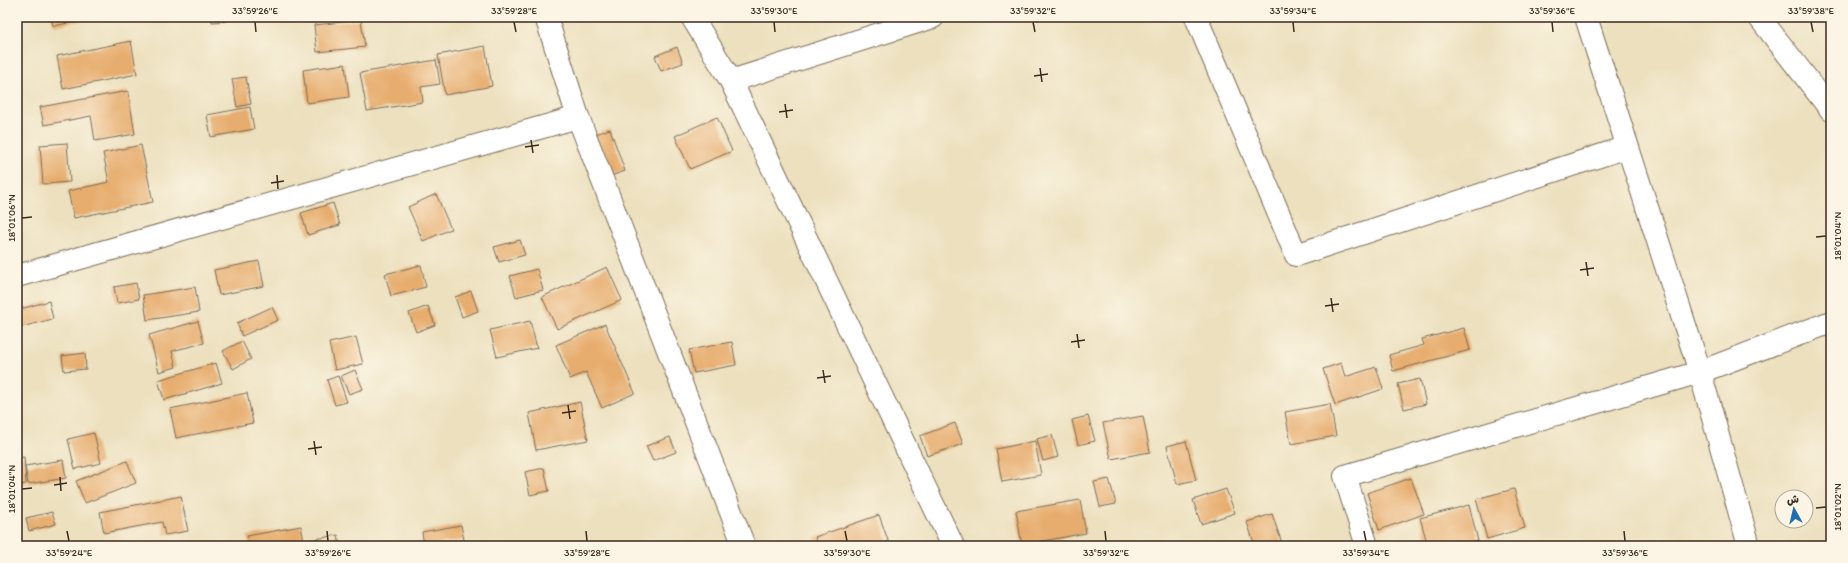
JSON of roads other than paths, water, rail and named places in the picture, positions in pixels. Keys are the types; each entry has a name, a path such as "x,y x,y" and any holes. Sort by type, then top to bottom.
{"street":[{"path":"546,17 578,117 744,546"},
{"path":"692,17 731,81 953,546"},
{"path":"731,81 933,17"},
{"path":"1196,17 1296,256 1627,147"},
{"path":"1586,17 1700,372 1750,546"},
{"path":"1759,17 1831,110"},
{"path":"17,276 578,117"},
{"path":"1366,546 1345,476 1700,372 1831,322"}]}
